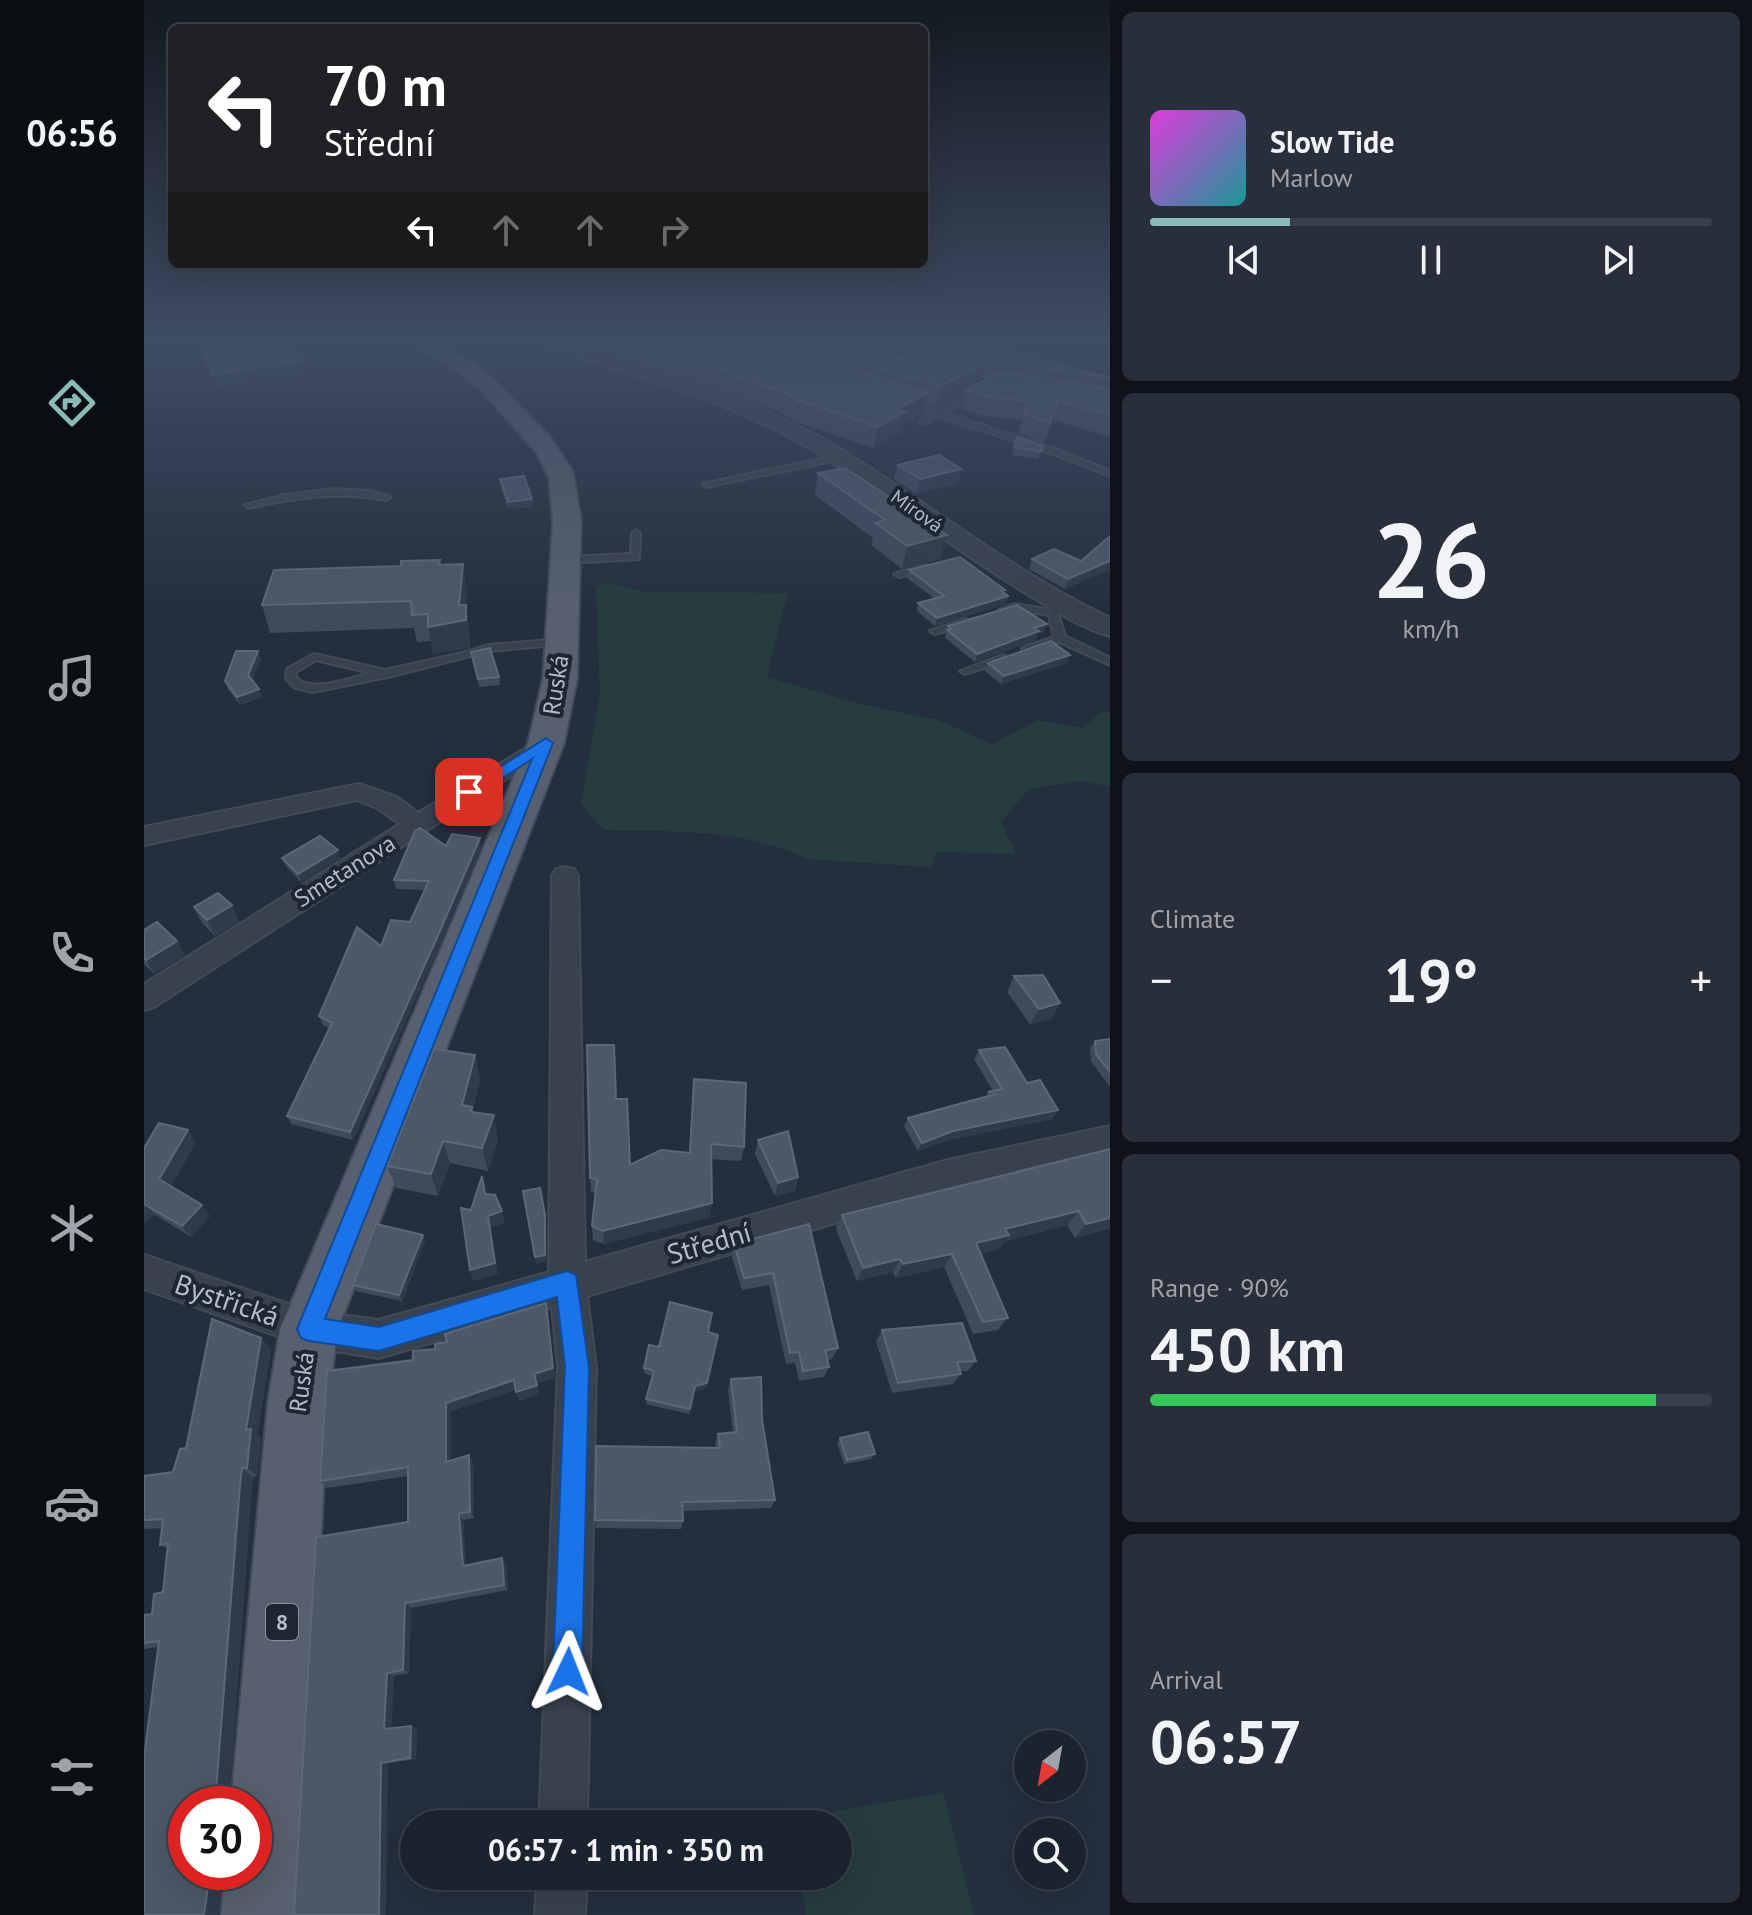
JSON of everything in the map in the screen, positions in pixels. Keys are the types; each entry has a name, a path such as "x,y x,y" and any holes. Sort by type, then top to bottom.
{"main road":[{"name":"Ruská","path":"261,1915 296,1429 309,1329 546,743 560,679 567,560 566,495 559,470 549,453 527,428"}],"street":[{"name":"Mírová","path":"784,428 839,457 972,556 1060,610 1110,628"},
{"name":"Smetanova","path":"144,999 546,743"},
{"path":"144,836 359,792 388,803 418,825"},
{"path":"563,1810 577,1367 567,1283 565,876"},
{"name":"Střední","path":"309,1329 379,1339 948,1175 1110,1140"},
{"name":"Bystřická","path":"144,1272 309,1329"},
{"path":"560,1915 561,1890"}],"lane":[{"path":"987,428 1110,474"},
{"path":"706,484 839,457"},
{"path":"249,505 314,493 359,491 387,497"},
{"path":"567,560 636,557 636,533"},
{"path":"899,574 939,564"},
{"path":"987,615 1014,607 1060,610 1060,638"},
{"path":"935,631 974,619"},
{"path":"965,671 1060,638 1110,662"},
{"path":"388,674 314,657 291,671 291,679 299,686 313,689 388,674 489,648 562,642"}],"green space":[{"path":"607,582 645,592 788,593 767,677 861,704 938,720 992,744 1038,720 1083,728 1099,713 1110,712 1110,787 1082,781 1029,789 1001,822 1016,854 936,852 932,867 807,859 758,842 707,834 603,830 581,804 600,695 596,587"},
{"path":"943,1793 974,1915 806,1915 802,1890 852,1890 852,1810 842,1810"}],"building":[{"path":"1017,437 1043,446 1041,452 1014,447"},
{"path":"939,455 961,469 920,479 898,465"},
{"path":"845,468 947,535 907,546 876,523 885,520 818,473"},
{"path":"524,476 532,499 508,502 500,479"},
{"path":"1110,536 1110,561 1068,579 1032,559 1054,549 1081,561"},
{"path":"960,557 1005,590 1001,591 1008,596 937,618 918,603 944,596 909,570"},
{"path":"440,560 439,565 463,564 459,605 466,605 466,620 428,627 428,614 412,615 411,601 262,605 274,570 401,566 401,561"},
{"path":"1017,605 1047,624 1034,628 1039,631 977,654 947,630 951,629 948,626"},
{"path":"1051,641 1070,655 1004,676 988,663"},
{"path":"490,648 499,677 478,679 471,652"},
{"path":"236,651 258,651 248,675 259,689 237,697 225,681"},
{"path":"420,828 446,846 452,834 480,838 350,1132 287,1116 332,1023 319,1016 357,927 381,946 391,920 410,922 429,881 394,880 415,831"},
{"path":"320,836 338,850 298,874 282,858"},
{"path":"218,893 232,905 207,920 194,907"},
{"path":"157,922 177,941 146,960 144,930"},
{"path":"1043,975 1060,1003 1039,1009 1014,976"},
{"path":"1110,1039 1110,1072 1096,1054 1095,1041"},
{"path":"587,1045 614,1045 616,1099 627,1099 630,1165 661,1150 690,1153 694,1079 746,1083 744,1147 711,1144 712,1203 603,1231 592,1226 597,1179 590,1178"},
{"path":"1005,1047 1027,1083 1040,1080 1058,1110 953,1131 922,1143 908,1118 996,1094 988,1092 1002,1089 979,1050"},
{"path":"434,1049 475,1055 462,1105 472,1107 471,1112 494,1115 482,1148 443,1141 431,1174 387,1166"},
{"path":"159,1123 188,1130 159,1179 202,1205 182,1226 144,1204 144,1148"},
{"path":"788,1131 798,1177 778,1183 758,1140"},
{"path":"1110,1149 1110,1218 1086,1224 1079,1211 1005,1229 1009,1235 976,1243 1008,1318 983,1322 952,1254 903,1264 900,1259 863,1268 842,1215"},
{"path":"482,1176 485,1194 495,1195 502,1211 488,1216 495,1263 470,1270 461,1208 471,1210"},
{"path":"540,1188 545,1215 545,1255 535,1257 523,1191"},
{"path":"376,1224 423,1235 399,1295 353,1285"},
{"path":"809,1224 838,1348 825,1350 829,1367 803,1371 799,1352 790,1353 773,1273 744,1278 734,1244"},
{"path":"670,1302 712,1313 708,1332 718,1335 707,1383 695,1386 690,1409 646,1399 654,1371 644,1368 649,1345 659,1347"},
{"path":"546,1303 553,1368 534,1374 537,1385 516,1392 514,1380 446,1403 446,1462 469,1455 470,1512 459,1513 463,1566 502,1558 504,1585 405,1603 403,1670 387,1673 384,1729 411,1726 410,1758 381,1763 379,1915 294,1915 316,1537 408,1522 408,1467 320,1481 327,1371 413,1360 413,1351 435,1349 435,1344 447,1342 445,1334"},
{"path":"212,1319 261,1338 246,1430 251,1429 247,1468 242,1468 240,1485 216,1786 168,1786 168,1890 207,1890 204,1915 144,1915 144,1758 159,1641 144,1643 144,1615 152,1614 154,1594 163,1592 168,1543 160,1545 163,1519 144,1520 144,1476 173,1472 180,1449 186,1448"},
{"path":"962,1323 976,1361 957,1362 961,1374 898,1383 882,1330"},
{"path":"761,1377 762,1420 775,1500 682,1502 683,1521 595,1520 596,1446 720,1448 718,1434 737,1432 731,1379"},
{"path":"868,1432 875,1454 847,1460 840,1438"}],"route":[{"path":"469,792 546,743 309,1329 379,1339 567,1283 577,1367 568,1672"}]}
